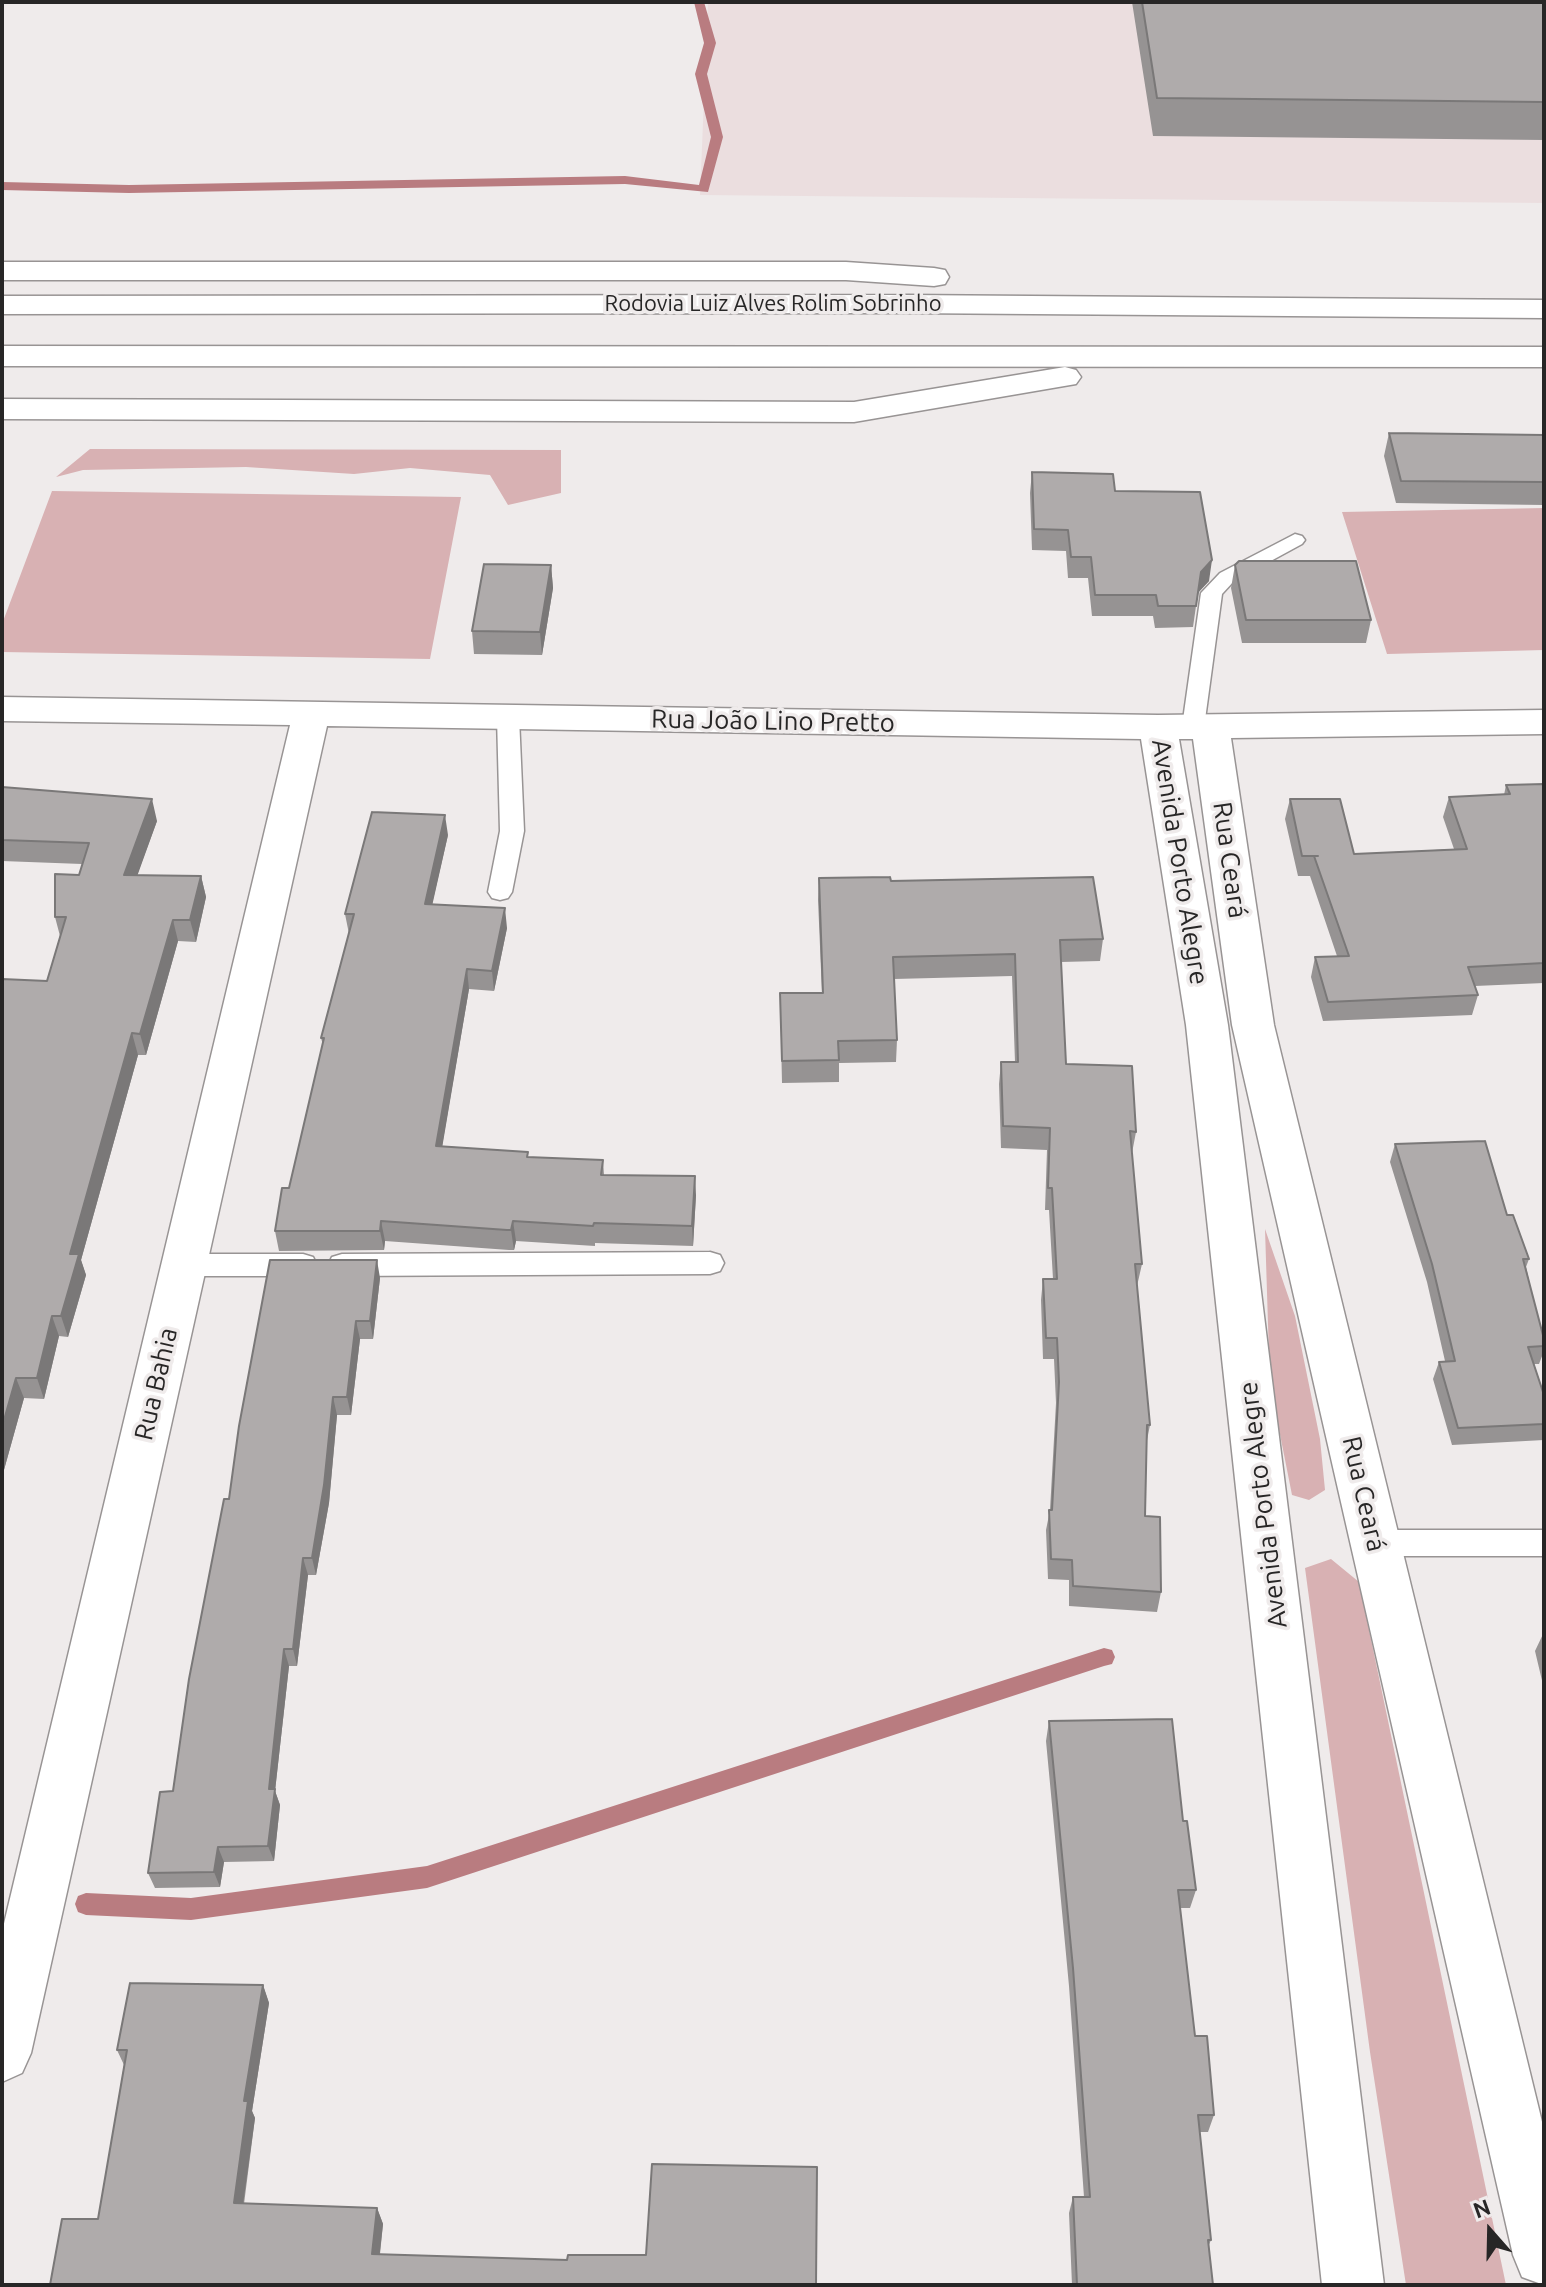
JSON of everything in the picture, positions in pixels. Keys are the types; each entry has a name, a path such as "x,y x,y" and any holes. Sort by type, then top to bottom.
{"main road":[{"path":"2,271 846,271 1411,310"},
{"name":"Rodovia Luiz Alves Rolim Sobrinho","path":"2,305 904,304 1544,309"},
{"name":"Rodovia Luiz Alves Rolim Sobrinho","path":"2,356 1544,357"},
{"path":"2,409 854,412 1178,358"},
{"name":"Rua João Lino Pretto","path":"2,709 1187,727 1544,722"},
{"name":"Rua Bahia","path":"2,2053 311,714"},
{"name":"Avenida Porto Alegre","path":"1187,727 1230,1025 1353,2285"},
{"name":"Rua Ceará","path":"1230,1025 1375,1543 1544,2255"}],"lane":[{"path":"1187,727 1212,593 1227,577 1295,540"},
{"path":"500,892 512,831 508,717"},
{"path":"183,1265 710,1263"},
{"path":"1375,1543 1544,1543"}],"shaded area":[{"path":"708,2 1544,2 1544,203 700,195"},
{"path":"90,449 561,450 561,493 508,505 490,475 410,468 354,474 246,467 83,470 56,477"},
{"path":"52,491 461,497 430,659 2,652 2,624"},
{"path":"1544,508 1544,650 1387,654 1342,512"},
{"path":"1265,1229 1295,1316 1320,1439 1325,1490 1309,1500 1292,1495 1274,1404 1269,1356"},
{"path":"1331,1559 1359,1582 1506,2285 1406,2285 1370,2052 1305,1568"}],"building":[{"path":"1142,2 1544,2 1544,102 1157,98"},
{"path":"1389,433 1544,435 1544,482 1401,481"},
{"path":"1032,472 1113,474 1115,491 1200,492 1212,560 1201,572 1196,606 1158,606 1156,595 1095,595 1091,557 1071,557 1068,530 1034,529"},
{"path":"1239,561 1356,561 1371,620 1246,620 1235,565"},
{"path":"484,564 551,565 540,632 472,631"},
{"path":"1544,784 1544,963 1468,967 1478,995 1328,1002 1315,957 1349,956 1314,856 1302,856 1290,799 1340,799 1354,854 1467,849 1449,797 1510,794 1506,785"},
{"path":"2,787 152,799 124,875 201,876 190,920 173,920 140,1034 132,1033 70,1254 79,1254 61,1316 52,1316 37,1378 16,1378 2,1427 2,979 47,981 66,917 55,917 55,874 79,875 89,843 2,840"},
{"path":"372,812 445,815 425,904 505,908 492,971 467,969 436,1146 528,1152 527,1157 603,1160 601,1175 695,1176 692,1226 594,1223 593,1226 513,1221 511,1230 507,1230 381,1221 380,1231 275,1231 282,1188 289,1188 324,1038 321,1038 354,914 345,914"},
{"path":"890,877 891,881 1093,877 1103,939 1060,940 1066,1064 1132,1066 1136,1132 1130,1131 1142,1264 1135,1264 1150,1425 1147,1425 1145,1516 1160,1517 1161,1592 1073,1586 1072,1560 1051,1559 1049,1510 1052,1510 1059,1382 1057,1338 1046,1338 1043,1279 1057,1279 1052,1188 1048,1188 1050,1128 1003,1126 1001,1062 1018,1062 1015,954 893,957 897,1040 838,1041 839,1060 782,1061 780,993 823,993 819,878"},
{"path":"1485,1141 1507,1215 1513,1215 1529,1259 1523,1259 1544,1346 1528,1347 1544,1395 1544,1424 1458,1428 1439,1362 1455,1361 1432,1264 1395,1144"},
{"path":"270,1260 377,1260 370,1321 356,1321 347,1397 333,1397 324,1485 312,1558 303,1558 293,1649 284,1649 269,1789 275,1789 268,1846 218,1847 214,1872 148,1873 160,1792 173,1791 189,1679 224,1499 229,1499 239,1426"},
{"path":"1172,1719 1183,1821 1187,1821 1196,1890 1178,1890 1195,2036 1207,2036 1214,2115 1198,2115 1213,2285 1077,2285 1073,2197 1090,2197 1073,1968 1049,1721"},
{"path":"130,1983 263,1985 244,2101 248,2101 234,2203 377,2208 372,2254 567,2260 568,2255 646,2255 652,2164 817,2167 816,2285 50,2285 62,2219 98,2219 127,2050 117,2050"}],"waterway":[{"path":"2,186 129,189 625,180 704,189 717,137 701,74 710,43 699,2"},
{"path":"86,1904 191,1909 427,1877 1104,1657"}]}
